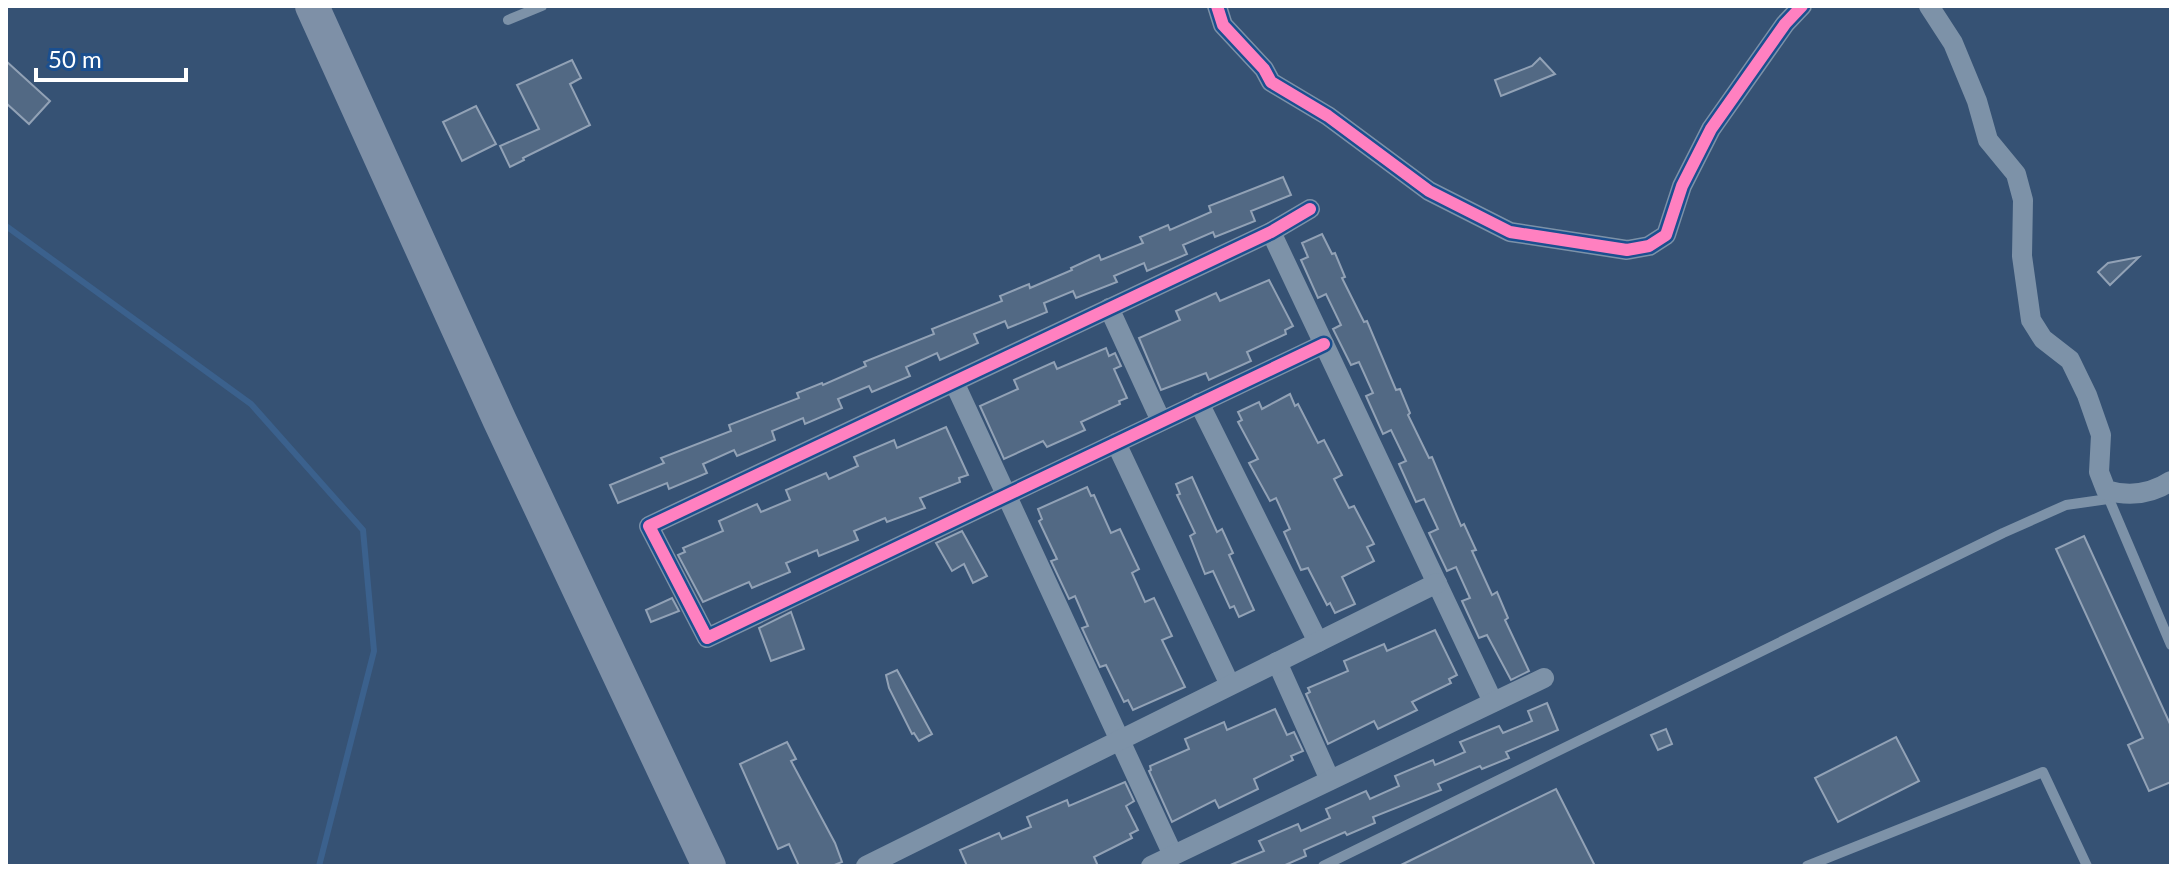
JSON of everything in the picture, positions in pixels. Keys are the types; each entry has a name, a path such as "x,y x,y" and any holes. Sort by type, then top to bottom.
{"highway":[{"path":"312,6 499,419 709,866"}],"street":[{"path":"1217,6 1223,25 1264,69 1271,82 1328,116 1429,191 1510,232 1627,250 1649,246 1666,235 1682,186 1711,129 1785,24 1802,6"},
{"path":"1929,6 1953,43 1977,101 1988,140 2016,174 2023,200 2022,256 2031,320 2043,339 2070,360 2087,395 2101,435 2099,472 2107,494 2124,496 2158,489 2171,481"},
{"path":"1310,209 1271,232 649,526 707,638 1324,344"},
{"path":"1271,232 1493,702"},
{"path":"1109,308 1161,421"},
{"path":"954,382 1173,855"},
{"path":"1199,403 1318,642"},
{"path":"1116,443 1230,685"},
{"path":"866,866 1437,583"},
{"path":"1277,662 1330,780"},
{"path":"1151,866 1544,678"}],"lane":[{"path":"508,20 542,6"},
{"path":"1323,866 2003,533 2066,505 2107,494 2171,645"},
{"path":"1807,866 2043,772 2087,866"}],"building":[{"path":"1540,58 1555,74 1501,96 1495,80 1532,66"},
{"path":"572,60 581,78 570,84 590,125 510,167 500,146 539,129 517,85"},
{"path":"6,61 50,101 29,124 6,103"},
{"path":"476,106 496,144 462,161 443,122"},
{"path":"1283,177 1291,195 1251,211 1255,221 1215,237 1213,232 1183,245 1187,254 1147,271 1144,263 1114,276 1117,282 1076,298 1073,291 1044,303 1047,312 1008,328 1005,321 974,334 978,343 940,360 937,353 906,367 910,376 872,392 869,386 838,399 842,408 805,424 803,418 772,431 775,440 737,456 734,450 703,464 707,473 669,489 667,483 618,503 610,485 664,463 661,458 731,431 729,425 799,398 797,393 823,385 866,366 864,362 934,334 932,329 1002,301 1000,296 1029,284 1030,288 1099,255 1101,260 1143,243 1140,237 1168,225 1170,230 1211,212 1209,206"},
{"path":"1322,234 1332,254 1335,253 1345,277 1342,278 1364,322 1367,321 1396,390 1400,389 1410,413 1408,415 1429,458 1432,457 1461,526 1464,524 1476,550 1472,551 1492,595 1497,592 1508,618 1505,620 1529,671 1511,680 1487,635 1479,638 1462,601 1470,598 1456,567 1447,571 1429,533 1438,529 1424,499 1416,502 1399,464 1406,461 1391,430 1383,434 1366,396 1373,393 1359,362 1351,365 1333,329 1341,325 1326,294 1318,298 1301,260 1308,257 1302,243"},
{"path":"2139,257 2110,285 2098,272 2108,263"},
{"path":"1269,280 1293,326 1285,330 1286,334 1247,352 1251,361 1209,380 1206,373 1161,390 1139,338 1180,320 1176,311 1216,293 1220,301"},
{"path":"1106,348 1109,356 1115,353 1121,366 1114,369 1127,398 1081,422 1085,430 1047,447 1043,441 1004,459 980,406 1018,389 1014,380 1054,362 1057,369"},
{"path":"1290,394 1318,443 1324,440 1342,475 1334,479 1349,508 1354,506 1374,544 1367,547 1374,561 1342,577 1355,604 1335,613 1330,603 1327,605 1308,568 1301,570 1284,532 1290,529 1276,498 1270,501 1249,463 1258,459 1238,422 1242,420 1238,412 1259,402 1262,409"},
{"path":"946,427 968,475 959,478 960,482 920,498 925,508 887,522 885,518 854,531 858,540 819,556 817,550 786,563 790,572 752,588 749,582 703,602 678,555 685,552 683,548 723,531 719,521 757,504 761,512 790,500 786,490 826,473 829,479 858,466 854,457 894,440 897,448"},
{"path":"1192,477 1217,532 1222,529 1233,553 1229,555 1254,610 1239,617 1234,606 1230,608 1213,571 1205,574 1190,536 1195,533 1177,495 1180,494 1176,484"},
{"path":"1087,487 1091,496 1094,495 1111,533 1120,529 1139,569 1132,573 1145,602 1154,598 1172,636 1162,640 1185,687 1133,710 1128,700 1124,702 1106,665 1100,667 1082,628 1088,626 1075,596 1069,599 1051,561 1057,559 1039,521 1042,519 1038,509"},
{"path":"962,531 987,576 973,583 964,564 952,571 936,543"},
{"path":"2084,536 2171,726 2171,782 2149,791 2128,745 2143,738 2056,549"},
{"path":"672,598 679,611 651,622 646,610"},
{"path":"791,612 804,649 771,661 759,628"},
{"path":"1435,630 1457,675 1449,679 1451,683 1412,702 1417,710 1378,729 1374,721 1328,744 1306,694 1310,692 1308,688 1348,671 1344,661 1384,644 1387,651"},
{"path":"897,670 932,734 919,741 912,734 889,688 886,675"},
{"path":"1547,703 1558,730 1506,752 1509,758 1482,769 1480,766 1438,784 1441,790 1373,817 1375,823 1304,850 1306,856 1283,866 1228,866 1264,851 1259,841 1298,824 1301,831 1330,818 1326,809 1366,791 1370,799 1399,786 1395,776 1433,760 1435,765 1465,752 1460,742 1499,726 1503,733 1532,721 1528,711"},
{"path":"1275,709 1287,735 1294,732 1303,751 1291,756 1293,760 1254,779 1258,789 1219,808 1215,800 1172,822 1149,771 1150,766 1189,749 1185,739 1224,722 1227,730"},
{"path":"1666,729 1672,744 1658,750 1651,735"},
{"path":"1896,737 1919,781 1838,822 1815,778"},
{"path":"787,742 796,759 791,761 842,862 832,866 799,866 789,844 778,849 740,764"},
{"path":"1125,782 1134,801 1126,806 1138,830 1130,834 1132,838 1094,857 1098,866 967,866 960,850 999,833 1002,839 1031,827 1027,817 1067,800 1069,806"},
{"path":"1556,789 1595,866 1399,866"}],"waterway":[{"path":"6,226 251,404 363,530 374,651 319,866"}],"cycle path":[{"path":"1217,6 1223,25 1264,69 1271,82 1328,116 1429,191 1510,232 1627,250 1649,246 1666,235 1682,186 1711,129 1785,24 1802,6"},
{"path":"1310,209 1271,232 649,526 707,638 1324,344"}]}
